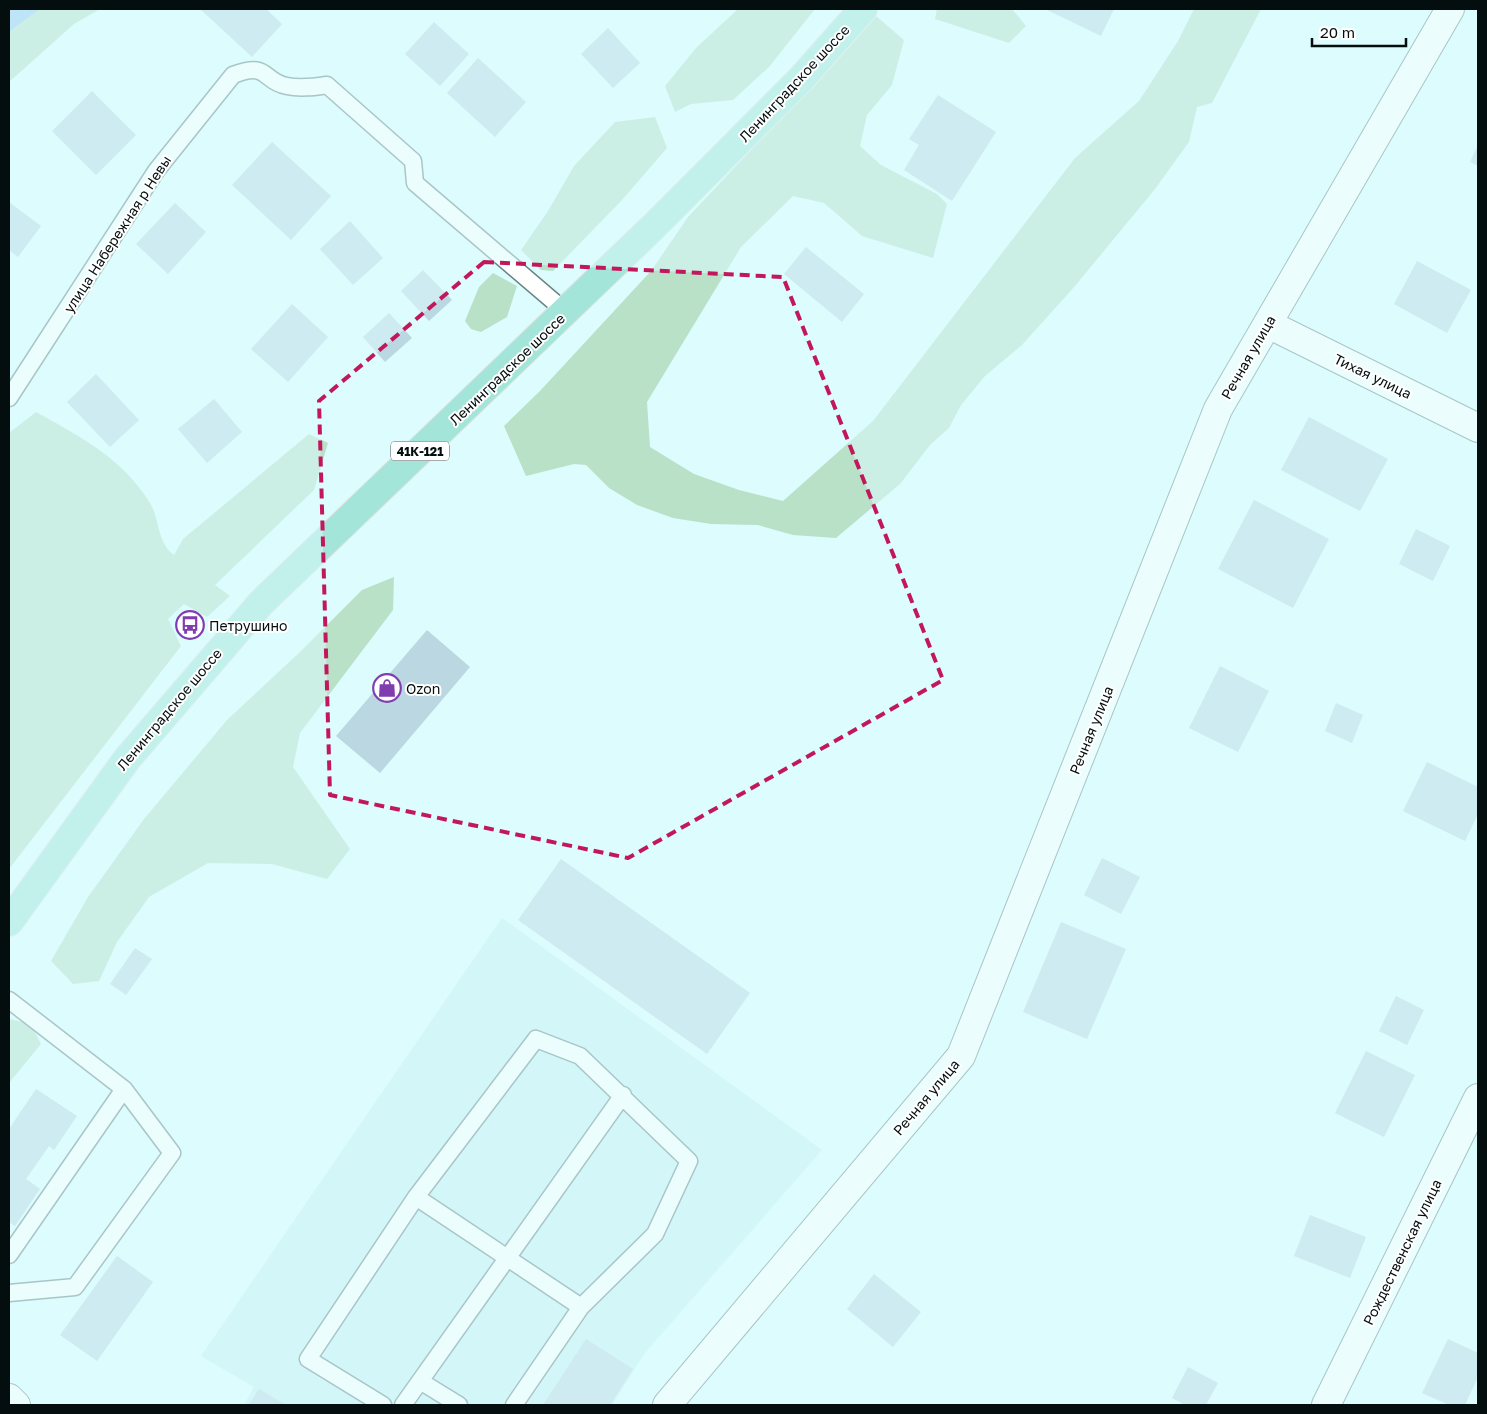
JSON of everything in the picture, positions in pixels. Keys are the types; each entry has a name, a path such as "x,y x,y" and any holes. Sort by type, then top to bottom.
{"main road":[{"name":"Ленинградское шоссе","path":"9,922 126,759 261,603 566,312 801,79 862,9"}],"street":[{"name":"Речная улица","path":"667,1405 961,1056 1218,409 1450,9"},
{"name":"Тихая улица","path":"1268,324 1478,428"},
{"name":"Рождественская улица","path":"1326,1405 1478,1098"},
{"path":"9,1398 16,1405"}],"lane":[{"name":"улица Набережная р Невы","path":"9,398 156,171 233,75 258,69 286,86 306,88 327,85 413,162 415,183 566,312"},
{"path":"9,1000 124,1089 172,1153 75,1287 9,1293"},
{"path":"383,1405 308,1359 416,1197 536,1039 580,1056 623,1095 689,1161 655,1234 581,1307 514,1405"},
{"path":"9,1255 124,1089"},
{"path":"403,1405 623,1095"},
{"path":"416,1197 581,1307"},
{"path":"420,1381 458,1405"}],"highlighted area":[{"path":"484,262 783,277 943,680 628,858 330,795 319,401"}],"shaded area":[{"path":"502,918 822,1150 644,1354 612,1405 244,1405 254,1387 201,1356"}],"green space":[{"path":"40,9 100,9 74,24 9,82 9,32"},
{"path":"738,9 815,9 769,67 733,100 691,104 675,112 665,86 696,48"},
{"path":"937,9 1012,9 1026,26 1009,43 935,19"},
{"path":"1194,9 1261,9 1212,103 1197,107 1189,142 1155,189 1075,286 1022,345 985,376 961,405 949,428 930,445 900,484 836,538 793,535 758,525 711,524 673,518 637,505 609,488 586,465 574,464 526,476 504,426 540,391 651,271 688,217 780,119 829,61 876,16 904,40 892,85 867,115 860,146 881,165 937,194 947,204 933,258 862,236 824,203 793,196 741,247 647,402 650,447 694,474 739,490 783,501 873,421 1075,158 1139,101 1178,41"},
{"path":"655,117 667,148 622,200 553,271 541,270 521,250 548,211 574,166 615,122"},
{"path":"493,273 517,286 507,317 481,332 471,329 465,321 479,287"},
{"path":"36,412 69,430 99,450 127,473 150,503 164,544 174,555 183,539 309,434 328,443 314,490 215,585 230,596 207,617 184,604 168,619 181,646 9,869 9,433"},
{"path":"394,577 393,610 300,733 293,767 350,849 327,879 272,864 208,863 149,897 117,942 99,981 73,984 51,961 88,897 144,819 227,720 300,652 362,590"},
{"path":"9,1019 31,1024 41,1044 9,1083"}],"water":[{"path":"9,9 40,9 9,32"}],"building":[{"path":"200,9 266,9 282,24 252,57"},
{"path":"1045,9 1114,9 1101,36"},
{"path":"434,22 469,54 440,86 405,54"},
{"path":"608,28 640,63 613,88 581,54"},
{"path":"478,58 526,102 495,137 447,93"},
{"path":"92,91 136,135 96,175 52,131"},
{"path":"938,95 996,132 952,201 904,170 919,145 909,139"},
{"path":"272,142 331,196 291,240 232,185"},
{"path":"1478,145 1478,166 1470,162"},
{"path":"9,202 41,226 18,257 9,250"},
{"path":"175,203 206,232 168,274 136,244"},
{"path":"350,221 383,258 353,285 320,249"},
{"path":"806,247 864,294 842,322 784,274"},
{"path":"1417,261 1471,290 1447,333 1394,304"},
{"path":"423,270 452,300 429,321 401,291"},
{"path":"292,304 328,337 288,382 251,349"},
{"path":"389,313 412,338 385,362 363,337"},
{"path":"96,374 139,420 110,447 67,402"},
{"path":"214,399 242,432 207,463 178,429"},
{"path":"1309,417 1388,459 1360,511 1281,470"},
{"path":"1254,500 1329,539 1293,608 1218,569"},
{"path":"1416,529 1450,546 1433,581 1399,564"},
{"path":"427,630 470,667 380,773 336,736"},
{"path":"1220,666 1269,691 1238,752 1189,728"},
{"path":"1336,703 1363,715 1352,743 1325,731"},
{"path":"1427,762 1478,787 1478,814 1465,841 1403,811"},
{"path":"1102,858 1140,877 1121,914 1084,895"},
{"path":"561,859 750,993 707,1054 518,920"},
{"path":"1061,922 1126,949 1087,1039 1023,1012"},
{"path":"135,948 152,959 126,995 110,984"},
{"path":"1396,996 1424,1010 1407,1045 1379,1031"},
{"path":"1366,1051 1415,1075 1384,1137 1335,1113"},
{"path":"36,1089 77,1116 54,1150 49,1146 26,1179 40,1189 15,1226 9,1222 9,1129"},
{"path":"1310,1215 1366,1237 1350,1278 1294,1256"},
{"path":"117,1256 153,1282 97,1361 60,1335"},
{"path":"874,1274 921,1312 893,1347 847,1309"},
{"path":"586,1339 633,1369 610,1405 543,1405"},
{"path":"1448,1339 1478,1353 1478,1377 1465,1405 1449,1405 1422,1393"},
{"path":"1188,1367 1218,1383 1206,1405 1185,1405 1172,1398"},
{"path":"259,1389 286,1405 249,1405"}],"place":[{"name":"Петрушино","path":"190,625"},
{"name":"Ozon","path":"387,688"}]}
